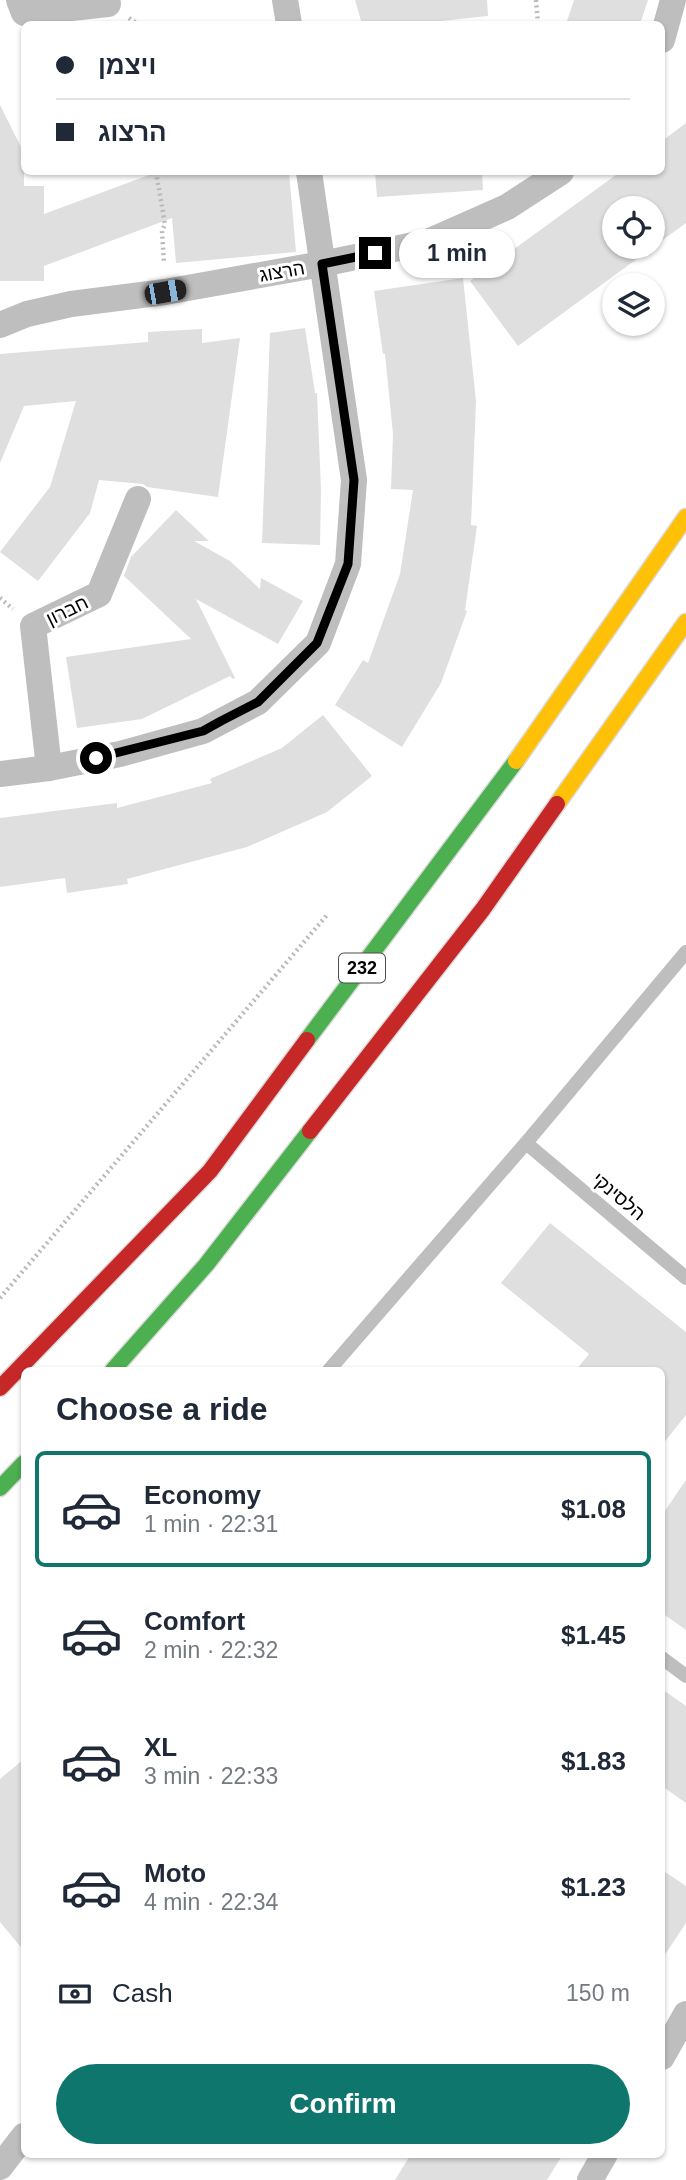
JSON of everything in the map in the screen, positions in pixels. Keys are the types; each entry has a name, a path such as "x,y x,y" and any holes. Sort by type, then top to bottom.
{"main road":[{"name":"232","path":"0,1388 211,1171 527,746 686,517"},
{"path":"116,1367 206,1265 483,909 686,621"},
{"path":"0,1488 21,1466"}],"street":[{"path":"19,0 24,13 108,4"},
{"path":"285,0 288,21"},
{"path":"665,29 673,0"},
{"path":"0,774 49,768 120,754 203,731 258,702 317,643 348,564 354,480 309,175"},
{"name":"הרצוג","path":"0,325 27,314 71,304 165,292 428,242 507,207 556,175"},
{"name":"הרצוג","path":"0,308 27,314"},
{"name":"חברון","path":"49,768 33,626 99,594 138,499"},
{"path":"665,2052 686,2014"},
{"path":"0,2167 21,2140"},
{"path":"590,2180 603,2158"}],"lane":[{"path":"332,1367 527,1143 686,952"},
{"name":"הלסינקי","path":"527,1143 686,1278"},
{"path":"665,1660 686,1676"}],"path":[{"path":"536,0 538,21"},
{"path":"157,175 165,224 162,231 165,292"},
{"path":"0,1298 327,915"}],"building":[{"path":"355,0 487,0 488,16 441,21 361,21"},
{"path":"574,0 648,0 641,21 567,21"},
{"path":"0,105 21,147 21,175 24,175 24,186 44,186 44,214 149,175 289,175 296,252 176,263 172,218 44,266 44,281 0,281"},
{"path":"686,123 686,223 665,238 665,196 602,196 602,259 637,259 618,273 602,273 602,284 518,346 470,281 616,175 665,175 665,139"},
{"path":"375,175 482,175 483,190 377,197"},
{"path":"463,278 476,401 471,525 477,526 465,610 467,611 441,683 402,747 335,705 363,660 368,663 400,574 413,490 391,489 393,434 385,354 374,291"},
{"path":"305,328 317,393 320,545 262,543 270,333"},
{"path":"202,329 202,343 240,338 218,497 147,487 143,484 99,480 90,513 38,581 0,552 50,487 76,401 24,406 0,463 0,354 148,342 148,332"},
{"path":"176,510 209,541 194,541 230,561 260,589 261,578 303,601 278,644 196,599 235,678 230,676 142,719 77,728 66,657 191,639 124,576 131,557"},
{"path":"323,715 372,776 327,812 247,847 127,879 128,884 67,893 65,878 0,887 0,818 117,803 117,808 212,783 210,779 282,748"},
{"path":"550,1223 686,1332 686,1415 665,1441 665,1367 578,1367 589,1354 501,1283"},
{"path":"686,1480 686,1630 665,1615 665,1511"},
{"path":"665,1691 686,1706 686,1803 665,1788"},
{"path":"21,1762 21,1947 0,1922 0,1779"},
{"path":"665,1872 686,1886 686,1923 665,1954"},
{"path":"409,2158 561,2158 547,2180 395,2180"}],"traffic: fast":[{"path":"307,1040 516,761"},
{"path":"116,1367 206,1265 310,1131"},
{"path":"0,1488 21,1466"}],"traffic: slow":[{"path":"516,761 686,517"},
{"path":"557,804 686,622"}],"traffic: jam":[{"path":"310,1131 483,909 557,804"},
{"path":"0,1388 210,1171 307,1040"}],"route":[{"path":"96,758 203,731 258,702 317,643 348,564 354,480 322,264 375,253"}]}
